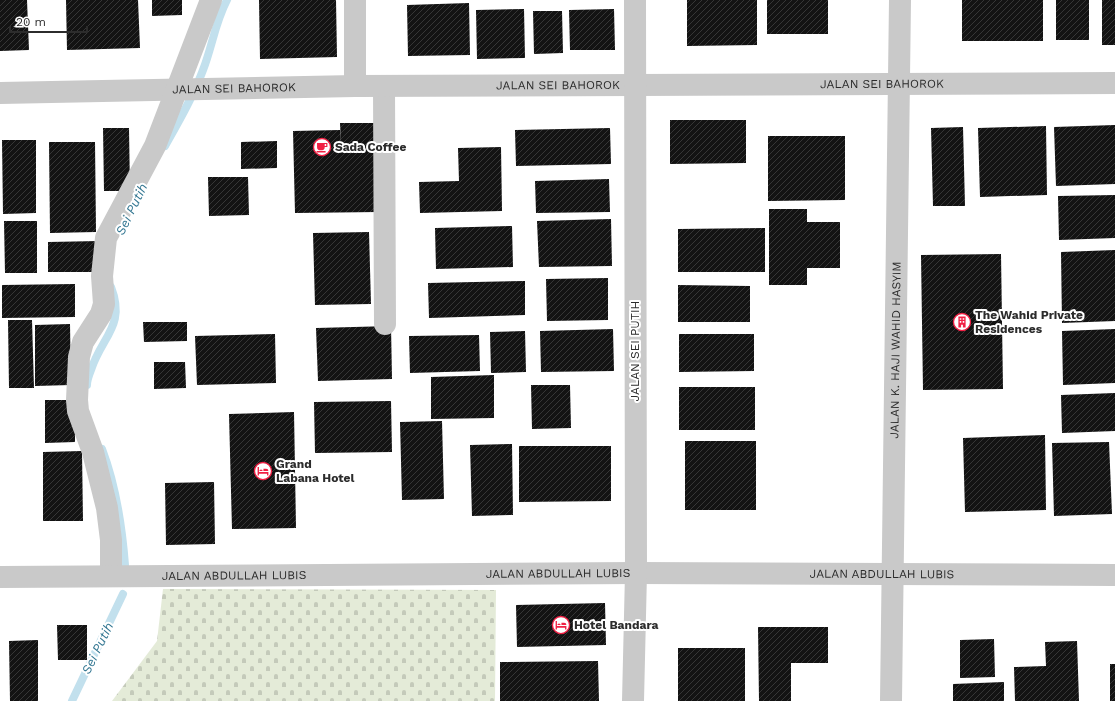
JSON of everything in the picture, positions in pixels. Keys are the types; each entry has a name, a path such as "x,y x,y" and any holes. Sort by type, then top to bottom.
{"street":[{"path":"111,576 111,540 107,508 93,452 78,411 77,392 79,357 83,342 101,314 104,304 102,276 106,238 155,146 180,89 210,0"},
{"path":"354,86 355,0"},
{"name":"JALAN SEI PUTIH","path":"634,701 636,573 635,0"},
{"name":"JALAN K. HAJI WAHID HASYIM","path":"891,701 900,0"},
{"name":"JALAN SEI BAHOROK","path":"0,93 354,86 1115,83"},
{"path":"384,86 385,324"},
{"name":"JALAN ABDULLAH LUBIS","path":"0,577 636,573 1115,575"}],"green space":[{"path":"163,589 496,590 495,701 112,701 157,641"}],"building":[{"path":"0,0 27,0 29,50 0,51"},
{"path":"66,0 138,0 140,48 67,50"},
{"path":"152,0 182,0 182,15 152,16"},
{"path":"259,0 336,0 337,57 260,59"},
{"path":"687,0 757,0 757,45 687,46"},
{"path":"767,0 828,0 828,34 767,34"},
{"path":"962,0 1043,0 1043,41 962,41"},
{"path":"1056,0 1089,0 1089,40 1056,40"},
{"path":"1102,0 1115,0 1115,45 1102,45"},
{"path":"469,3 470,55 408,56 407,5"},
{"path":"524,9 525,58 477,59 476,10"},
{"path":"614,9 615,50 570,50 569,10"},
{"path":"533,11 562,11 563,53 534,54"},
{"path":"670,120 746,120 746,163 670,164"},
{"path":"340,123 374,123 379,212 295,213 293,131 340,130 341,145"},
{"path":"1115,125 1115,184 1056,186 1054,127"},
{"path":"1046,126 1047,195 980,197 978,128"},
{"path":"963,127 965,206 933,206 931,128"},
{"path":"103,128 129,128 130,191 104,191"},
{"path":"610,128 611,164 516,166 515,130"},
{"path":"768,136 845,136 845,200 768,201"},
{"path":"2,140 36,140 36,213 3,214"},
{"path":"277,141 277,168 241,169 241,142"},
{"path":"49,142 95,142 96,232 50,233"},
{"path":"501,147 502,211 420,213 419,182 459,181 458,148"},
{"path":"208,177 248,177 249,215 209,216"},
{"path":"609,179 610,212 536,213 535,181"},
{"path":"1115,195 1115,238 1059,240 1058,196"},
{"path":"769,209 807,209 807,222 840,222 840,268 807,268 807,285 769,285"},
{"path":"611,219 612,266 539,267 537,221"},
{"path":"4,221 37,221 37,273 5,273"},
{"path":"512,226 513,267 436,269 435,228"},
{"path":"765,228 765,272 678,272 678,229"},
{"path":"369,232 371,304 315,305 313,233"},
{"path":"99,241 99,272 48,272 48,242"},
{"path":"1115,250 1115,321 1062,323 1061,252"},
{"name":"The Wahid Private Residences","path":"1001,254 1003,389 923,390 921,255"},
{"path":"608,278 608,320 547,321 546,279"},
{"path":"525,281 525,315 429,318 428,283"},
{"path":"75,284 75,317 2,318 2,285"},
{"path":"678,285 750,286 750,322 678,322"},
{"path":"8,320 32,320 34,388 9,388"},
{"path":"143,322 187,322 187,341 144,342"},
{"path":"70,324 71,385 35,386 35,325"},
{"path":"391,326 392,379 318,381 316,328"},
{"path":"613,329 614,371 541,372 540,331"},
{"path":"1115,329 1115,383 1063,385 1062,331"},
{"path":"525,331 526,372 491,373 490,332"},
{"path":"275,334 276,383 197,385 195,336"},
{"path":"679,334 754,334 754,371 679,372"},
{"path":"479,335 480,371 410,373 409,336"},
{"path":"154,362 185,362 186,388 154,389"},
{"path":"494,375 494,418 431,419 431,377"},
{"path":"531,385 570,385 571,428 532,429"},
{"path":"679,387 755,387 755,430 679,430"},
{"path":"1115,393 1115,431 1062,433 1061,395"},
{"path":"45,400 75,400 75,442 45,443"},
{"path":"391,401 392,452 315,453 314,402"},
{"name":"Grand Labana Hotel","path":"294,412 296,528 232,529 229,414"},
{"path":"442,421 444,499 402,500 400,422"},
{"path":"1045,435 1046,510 965,512 963,438"},
{"path":"685,441 756,441 756,510 685,510"},
{"path":"1109,442 1112,514 1054,516 1052,443"},
{"path":"512,444 513,515 472,516 470,445"},
{"path":"519,446 611,446 611,501 519,502"},
{"path":"82,451 83,521 43,521 43,452"},
{"path":"214,482 215,544 166,545 165,483"},
{"name":"Hotel Bandara","path":"605,603 606,645 517,647 516,605"},
{"path":"57,625 87,625 87,660 58,660"},
{"path":"758,627 828,627 828,663 791,663 791,701 759,701"},
{"path":"994,639 995,677 960,678 960,640"},
{"path":"38,640 38,701 10,701 9,641"},
{"path":"1077,641 1079,701 1015,701 1014,667 1046,666 1045,642"},
{"path":"678,648 745,648 745,701 678,701"},
{"path":"598,661 599,701 500,701 500,662"},
{"path":"1110,664 1115,664 1115,701 1110,701"},
{"path":"1004,682 1004,701 953,701 953,684"}],"waterway":[{"name":"Sei Putih","path":"165,146 195,90 206,61 219,17 227,0"},
{"name":"Sei Putih","path":"87,385 87,381 96,358 111,330 114,321 116,312 115,300 111,287"},
{"name":"Sei Putih","path":"102,449 118,506 125,565"},
{"name":"Sei Putih","path":"72,701 123,594"}],"place":[{"name":"Sada Coffee","path":"322,147"},
{"name":"The Wahid Private Residences","path":"962,322"},
{"name":"Grand Labana Hotel","path":"263,471"},
{"name":"Hotel Bandara","path":"561,625"}]}
